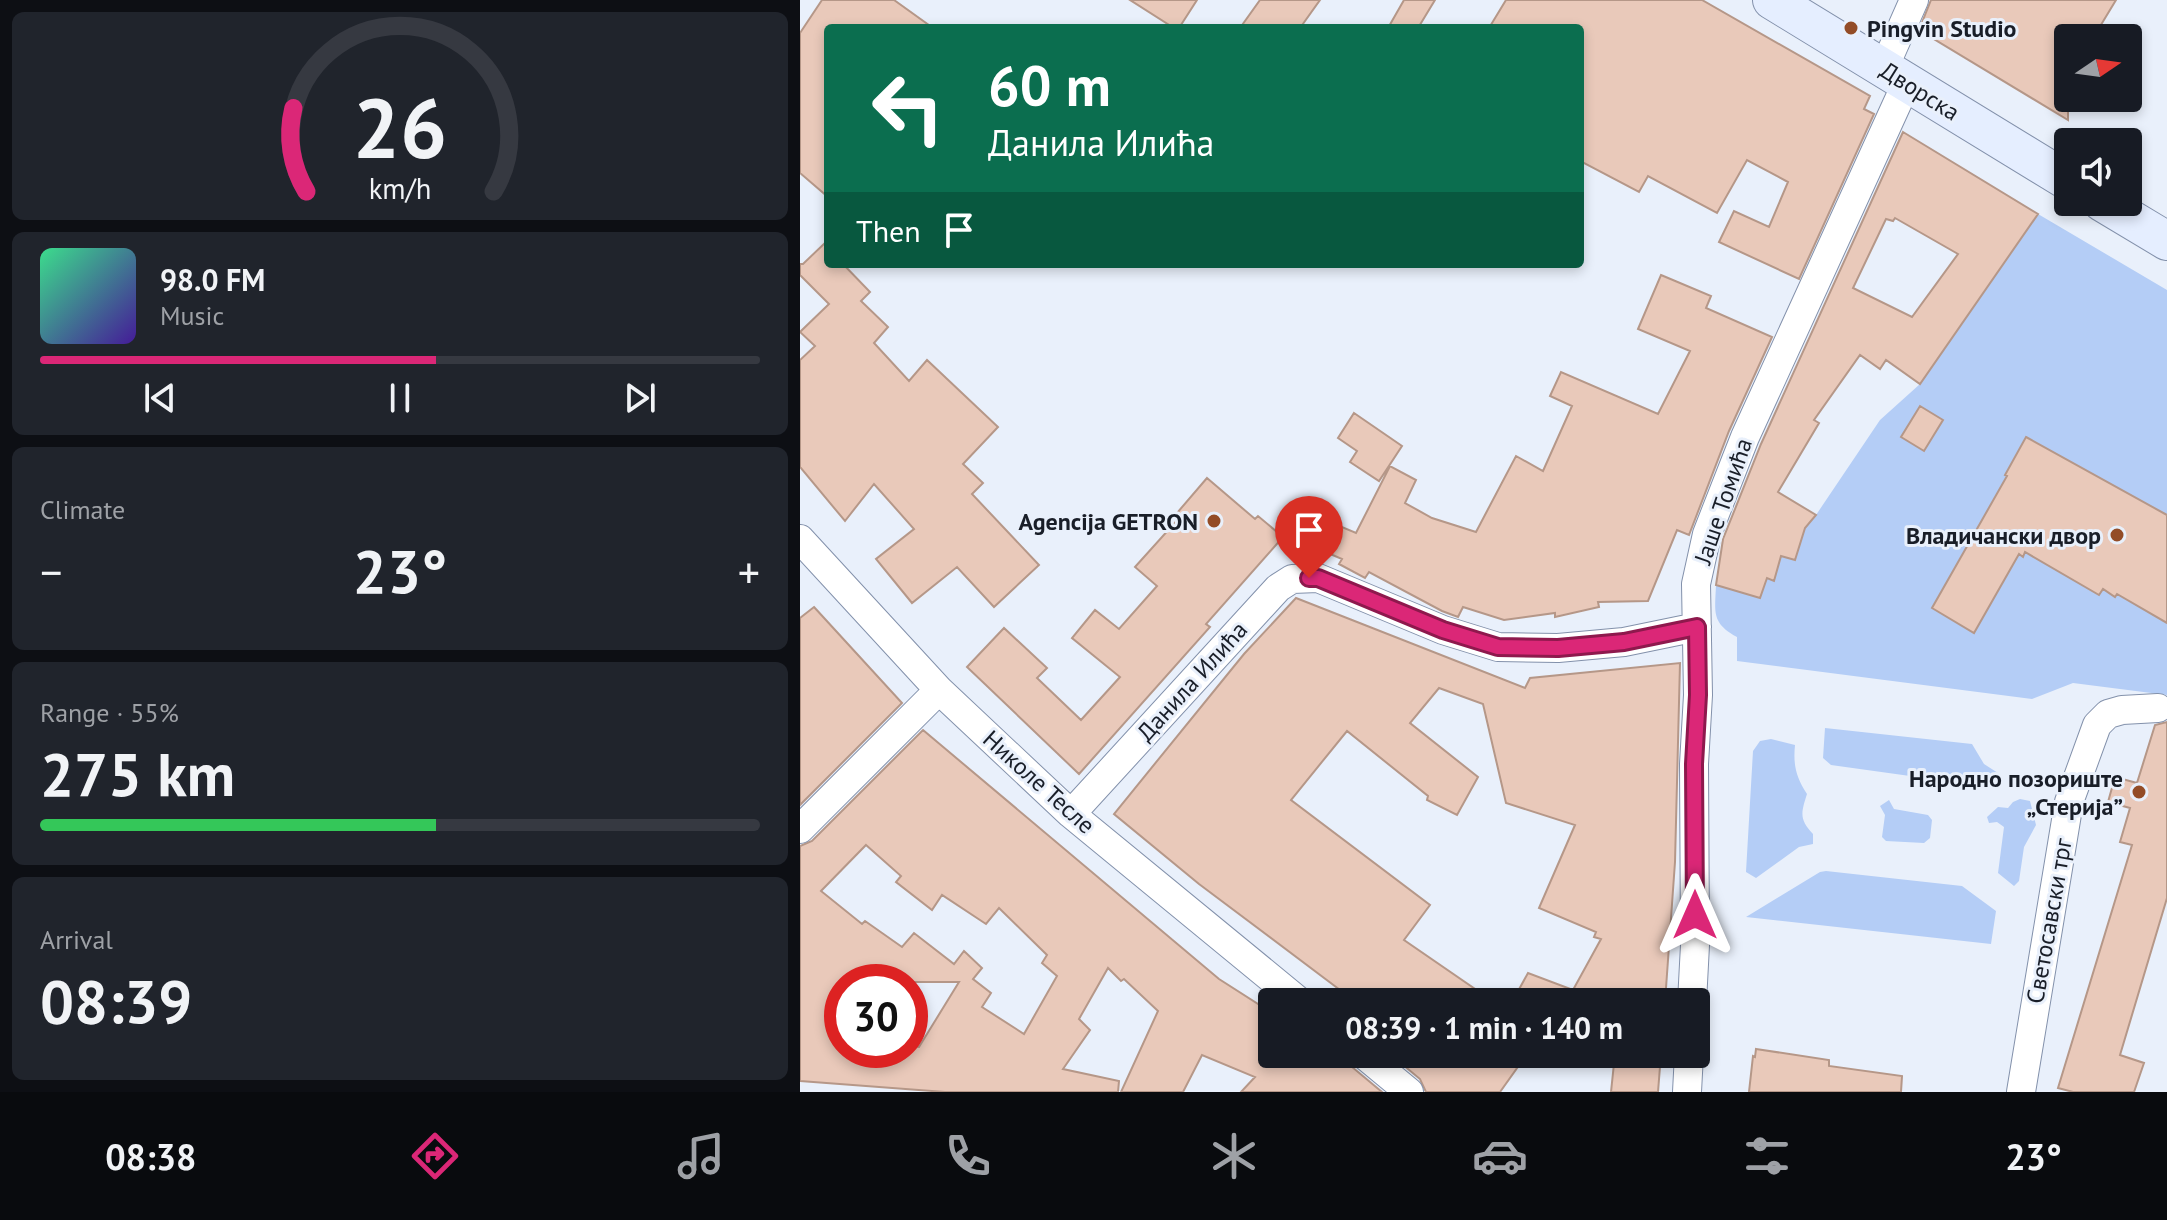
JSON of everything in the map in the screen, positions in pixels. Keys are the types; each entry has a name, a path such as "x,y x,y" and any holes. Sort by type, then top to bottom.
{"main road":[{"name":"Дворска","path":"1772,0 2054,172"},
{"path":"2125,216 2167,241"}],"street":[{"name":"Јаше Томића","path":"1693,988 1694,764 1698,695 1696,584 1700,561 1720,496 1836,235 1895,75 1914,0"},
{"name":"Николе Тесле","path":"800,539 939,690 1071,814 1283,988"},
{"name":"Данила Илића","path":"1071,814 1278,588 1292,579 1318,578 1443,630 1498,647 1598,645 1697,627"},
{"path":"800,829 939,690"},
{"name":"Светосавски трг","path":"2021,1092 2069,802 2078,776 2097,725 2108,714 2158,708"},
{"path":"1380,1068 1409,1092"},
{"path":"1687,1092 1688,1068"}],"shaded area":[{"path":"2038,214 2167,290 2167,695 2073,683 2032,699 1737,661 1737,637 1723,627 1716,616 1716,585 1760,598 1767,578 1774,580 1781,556 1795,559 1805,528 1880,420 1920,384"},
{"path":"1825,728 1972,744 1984,764 1998,773 1997,783 1989,787 1831,765 1823,758"},
{"path":"1771,739 1795,745 1796,771 1807,794 1802,816 1813,834 1813,844 1799,847 1756,878 1746,872 1753,751 1760,741"},
{"path":"2020,799 2030,801 2036,825 2024,847 2019,881 2014,886 1998,873 2004,827 1997,822 1989,823 1987,817 1998,807 2008,808"},
{"path":"1889,800 1894,809 1928,815 1932,820 1930,838 1924,843 1886,841 1882,837 1885,815 1880,806"},
{"path":"1826,871 1962,886 1996,911 1991,944 1746,917"}],"building":[{"path":"822,0 894,0 927,24 824,24 824,194 800,173 800,33"},
{"path":"1130,0 1197,0 1182,24 1168,24"},
{"path":"1260,0 1320,0 1303,24 1243,24"},
{"path":"1404,0 1435,0 1420,24 1390,24"},
{"path":"1506,0 1702,0 1870,96 1864,109 1874,114 1799,279 1719,242 1734,211 1769,227 1788,182 1747,160 1717,213 1648,176 1639,192 1584,163 1584,24 1491,24"},
{"path":"1931,0 2116,0 2101,24 2054,24 2054,112 1919,30"},
{"path":"2055,112 2068,112 2068,120"},
{"path":"1903,132 2038,214 1920,384 1886,360 1880,369 1860,355 1814,420 1819,423 1778,492 1816,515 1805,528 1795,560 1781,556 1774,581 1767,578 1760,598 1716,585 1723,539 1761,444","holes":["1895,218 1958,254 1912,317 1853,288 1886,219 1893,221"]},
{"path":"824,244 824,268 847,268 870,292 861,301 888,327 874,343 909,381 927,360 998,427 963,464 983,483 972,494 1039,565 994,607 957,567 912,603 876,559 914,529 874,484 845,521 800,467 800,360 815,346 800,332 829,304 800,275 800,264"},
{"path":"1661,275 1711,296 1706,308 1772,337 1729,431 1689,535 1677,530 1648,601 1598,602 1599,607 1555,617 1555,613 1504,620 1463,607 1458,617 1369,572 1365,578 1339,564 1342,559 1288,536 1299,509 1356,533 1390,466 1416,480 1405,503 1432,518 1476,532 1516,456 1543,471 1572,406 1550,396 1561,372 1658,414 1690,351 1638,329"},
{"path":"1920,406 1943,420 1924,451 1901,437"},
{"path":"1354,413 1402,446 1379,481 1350,462 1357,451 1338,438"},
{"name":"Владичански двор","path":"2026,437 2167,515 2167,623 2117,594 2115,597 2103,589 2099,595 2025,552 2023,557 2019,554 1974,633 1932,608"},
{"path":"1207,478 1255,519 1258,516 1283,537 1206,624 1210,627 1079,774 967,667 1004,628 1047,668 1037,678 1081,720 1120,677 1072,638 1095,610 1119,629 1157,586 1135,567 1181,516 1177,513"},
{"path":"1296,598 1525,688 1530,678 1680,663 1675,862 1666,988 1574,988 1601,939 1594,937 1596,932 1539,908 1575,825 1506,803 1483,704 1439,688 1410,723 1478,777 1457,815 1427,800 1428,796 1347,731 1291,800 1430,905 1404,940 1474,988 1337,988 1199,884 1114,814 1244,654"},
{"path":"814,607 902,703 800,805 800,618"},
{"path":"2167,722 2167,898 2120,1055 2144,1063 2134,1092 2073,1092 2058,1088 2132,845 2120,842 2130,808 2108,802 2115,777 2137,783 2155,725"},
{"path":"923,730 1219,979 1258,1004 1258,1068 1353,1068 1382,1092 1241,1092 1255,1077 1202,1055 1183,1092 1121,1092 1158,1011 1108,968 1079,1019 1090,1030 1063,1069 1119,1081 1118,1092 945,1092 800,1081 800,846 812,841","holes":["866,845 901,876 896,882 932,910 942,895 986,924 999,908 1047,955 1042,963 1057,976 1024,1034 982,1007 991,993 973,979 982,968 964,951 954,964 914,933 902,947 865,921 862,924 821,891"]},
{"path":"1528,973 1568,988 1520,988"},
{"path":"1756,1049 1829,1060 1829,1066 1902,1076 1901,1092 1749,1092"},
{"path":"1407,1068 1517,1068 1500,1092 1426,1092 1420,1079"},
{"path":"1614,1068 1660,1068 1658,1092 1611,1092"}],"place":[{"name":"Pingvin Studio","path":"1851,28"},
{"name":"Agencija GETRON","path":"1214,521"},
{"name":"Владичански двор","path":"2117,535"},
{"name":"Народно позориште „Стерија”","path":"2139,792"}],"route":[{"path":"1309,578 1318,578 1443,630 1498,647 1558,648 1624,642 1697,627 1695,915"}]}
